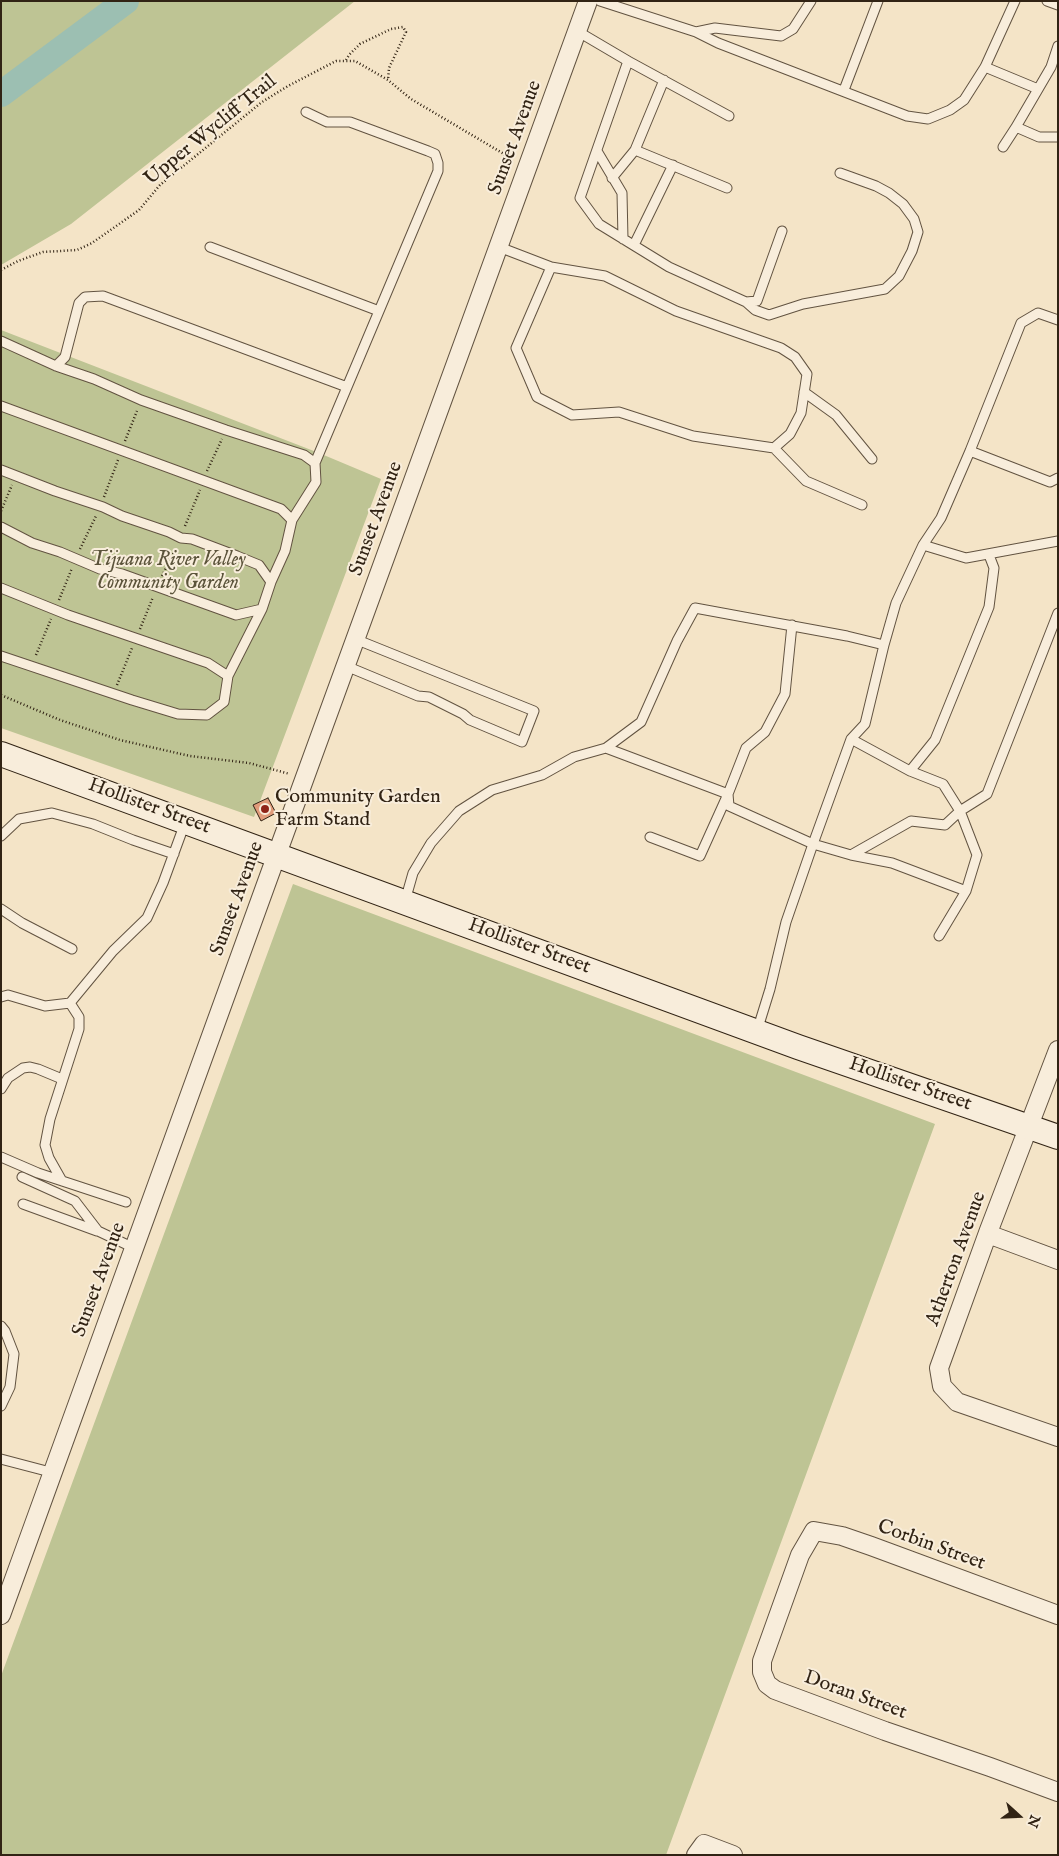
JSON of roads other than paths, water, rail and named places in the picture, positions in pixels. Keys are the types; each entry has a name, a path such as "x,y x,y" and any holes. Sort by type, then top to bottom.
{"street":[{"name":"Sunset Avenue","path":"1,1615 588,1"},
{"name":"Hollister Street","path":"1,754 757,1031 1058,1137"},
{"name":"Atherton Avenue","path":"1058,1050 939,1368 942,1386 957,1402 1058,1437"},
{"path":"988,1234 1058,1260"},
{"name":"Corbin Street","path":"800,1555 814,1531 842,1536 1058,1615"},
{"name":"Doran Street","path":"800,1555 762,1662 762,1672 767,1684 775,1690 885,1731 990,1766 1058,1792"},
{"path":"696,1855 704,1844 733,1855"}],"lane":[{"path":"600,1 696,32 718,43 844,90 907,116 928,120 950,110 964,100 985,67 1015,1"},
{"path":"696,32 715,28 782,36 793,29 812,1"},
{"path":"844,90 878,1"},
{"path":"1047,1 1058,5"},
{"path":"577,31 729,116"},
{"path":"1003,147 1051,67 1058,46"},
{"path":"628,61 580,198 599,224 669,267 746,302 755,310 770,315 803,304 885,289 899,276 912,251 918,232 914,219 904,204 889,193 876,186 840,173"},
{"path":"985,67 1038,89"},
{"path":"612,178 635,150 664,80"},
{"path":"1,656 178,714 207,715 224,702 228,676 262,609 285,551 292,520 316,482 314,463 438,171 435,154 350,122 327,122 306,112"},
{"path":"1016,127 1039,137 1058,137"},
{"path":"635,150 727,188"},
{"path":"597,151 622,193 623,239"},
{"path":"634,245 673,166"},
{"path":"746,302 757,301 782,231"},
{"path":"210,247 379,311"},
{"path":"499,247 551,267 605,276 676,311 780,348 795,357 807,374 801,413 790,434 774,448"},
{"path":"551,267 516,348 537,397 572,415 619,412 693,436 774,448 806,481 862,505"},
{"path":"56,366 65,356 79,303 85,297 103,296 347,386"},
{"path":"757,1031 770,989 786,922 812,844 850,739 865,724 896,603 923,545 941,518 1021,324 1038,313 1058,320"},
{"path":"1,341 56,366 94,379 142,400 304,455 314,463"},
{"path":"804,392 836,415 872,459"},
{"path":"1,406 281,509 292,520"},
{"path":"970,451 1050,482 1058,478"},
{"path":"1,470 181,538 192,538 215,546 259,565 272,582"},
{"path":"1,527 32,543 236,615 262,609"},
{"path":"923,545 966,558 1058,541"},
{"path":"910,771 935,740 989,606 994,568 989,555"},
{"path":"1,588 136,639 208,663 228,676"},
{"path":"405,901 413,873 427,850 459,811 492,790 542,775 574,757 606,748 641,722 677,641 695,608 792,625 884,645"},
{"path":"851,855 911,821 945,825 960,811 987,794 1058,613"},
{"path":"650,837 700,856 746,748 765,732 785,694 792,625"},
{"path":"346,666 418,696 429,697 470,720 522,742 534,710 355,639"},
{"path":"850,739 910,771 943,784 960,811 977,855 966,891 939,936"},
{"path":"606,748 728,794"},
{"path":"728,794 729,806 812,844 851,855 892,863 966,891"},
{"path":"1,836 19,819 52,814 93,824 174,854"},
{"path":"1,998 8,995 45,1006 70,1003 113,951 147,918 163,883 186,821"},
{"path":"1,909 22,923 72,949"},
{"path":"62,1181 49,1158 45,1145 50,1119 79,1029 79,1017 70,1003"},
{"path":"1,1089 8,1078 23,1068 30,1067 62,1079"},
{"path":"1,1157 38,1173 126,1202"},
{"path":"22,1177 75,1201 98,1231"},
{"path":"23,1204 98,1231 134,1248"},
{"path":"1,1326 5,1331 14,1354 10,1387 1,1406"},
{"path":"1,1459 54,1473"}],"waterway":[{"path":"1,94 126,1"}],"place":[{"name":"Community Garden Farm Stand","path":"265,809"}],"park label":[{"name":"Tijuana River Valley Community Garden","path":"168,572"}]}
